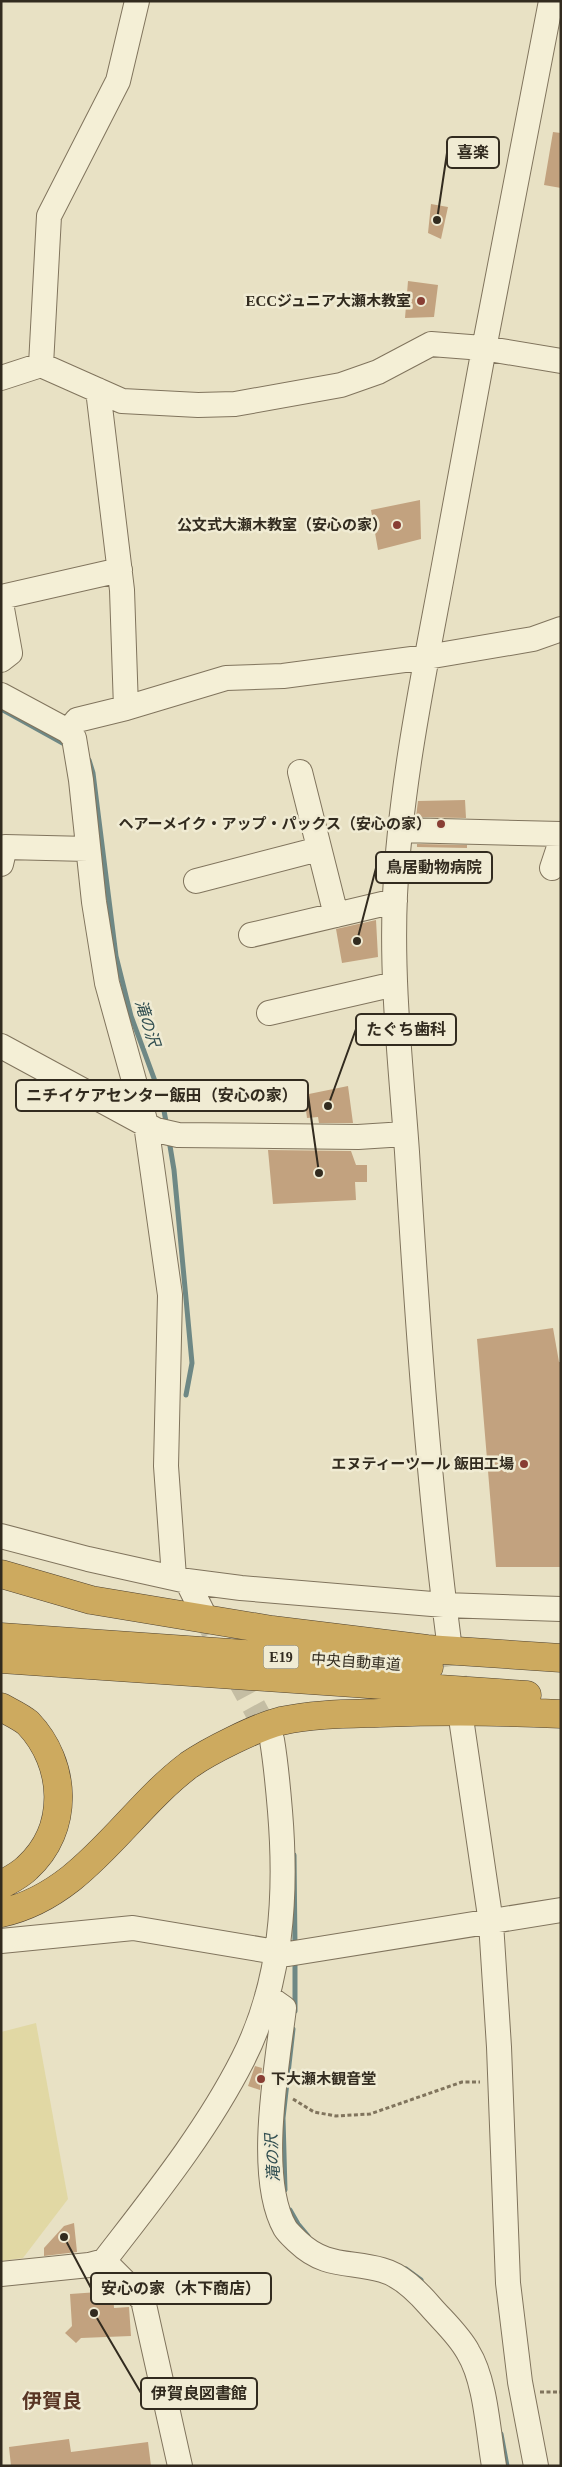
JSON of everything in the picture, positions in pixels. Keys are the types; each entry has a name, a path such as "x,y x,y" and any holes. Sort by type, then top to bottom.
{"highway":[{"path":"1,1574 91,1600 272,1630 427,1650 561,1658"},
{"name":"中央自動車道","path":"1,1637 561,1675"},
{"name":"中央自動車道","path":"1,1659 561,1697"},
{"path":"1,1707 26,1722 40,1739 50,1754 60,1789 55,1827 46,1844 27,1868 1,1885"},
{"path":"1,1912 23,1908 44,1898 76,1876 149,1800 189,1765 214,1749 280,1721 326,1715 391,1712 561,1714"}],"street":[{"path":"40,365 49,216 118,81 137,1"},
{"path":"449,1642 416,1296 395,984 395,901 400,830 428,657 483,348 551,1"},
{"path":"1,378 40,365 122,401 198,405 235,404 341,385 378,372 431,344 483,348 561,360"},
{"path":"98,390 120,570 126,708"},
{"path":"1,598 120,570"},
{"path":"1,603 10,653 1,660"},
{"path":"202,1611 180,1579 166,1466 170,1295 160,1130 107,983 73,743 77,720 126,708 226,678 283,676 428,657 533,639 561,629"},
{"path":"1,695 73,743"},
{"path":"300,772 336,915"},
{"path":"400,830 561,834"},
{"path":"552,868 561,841"},
{"path":"1,864 5,847 88,849"},
{"path":"196,881 319,849"},
{"path":"251,935 395,901"},
{"path":"268,1013 395,984"},
{"path":"1,1046 160,1130 358,1137 406,1134"},
{"path":"1,1536 88,1559 180,1579 241,1588 444,1605 561,1609"},
{"path":"462,1725 491,1923 501,2082 508,2284 520,2382 536,2466"},
{"path":"1,2274 88,2265 104,2261 195,2142 244,2058 267,1996 290,1954 276,1761 272,1740"},
{"path":"1,1941 132,1928 290,1954 491,1923 561,1910"},
{"path":"267,1996 284,2008 274,2097 271,2163 275,2198 285,2229 307,2250 324,2259 340,2264 383,2270 402,2280 420,2295 469,2352 480,2382 494,2466"},
{"path":"104,2261 143,2300 180,2466"}],"path":[{"path":"291,2098 314,2112 336,2116 370,2114 462,2082 501,2082"}],"sand":[{"path":"36,2023 68,2199 23,2258 1,2261 1,2032"}],"building":[{"path":"553,132 561,133 561,188 544,185"},
{"path":"431,204 448,207 441,239 428,233"},
{"name":"ECCジュニア大瀬木教室","path":"408,281 438,285 434,317 405,318"},
{"name":"公文式大瀬木教室（安心の家）","path":"420,500 421,539 378,550 371,510"},
{"path":"465,800 466,818 416,817 418,801"},
{"path":"417,844 467,845 467,848 417,847"},
{"path":"376,920 378,957 342,963 336,929"},
{"path":"348,1086 353,1123 319,1123 318,1117 307,1118 304,1095"},
{"path":"268,1150 351,1151 356,1165 367,1165 367,1182 355,1182 356,1200 273,1204"},
{"name":"エヌティーツール 飯田工場","path":"553,1328 559,1362 561,1362 561,1567 496,1567 477,1339"},
{"path":"255,2066 262,2068 260,2090 248,2086"},
{"path":"74,2223 77,2252 44,2256 44,2248 64,2226"},
{"path":"113,2291 114,2308 129,2307 131,2336 81,2338 76,2343 65,2333 72,2326 70,2294"},
{"path":"69,2439 71,2452 148,2442 151,2466 11,2466 9,2447"}],"waterway":[{"name":"滝の沢","path":"1,709 68,746"},
{"name":"滝の沢","path":"89,760 93,773 116,956 131,1016 162,1100 167,1127"},
{"name":"滝の沢","path":"169,1140 174,1170 192,1363 186,1395"},
{"name":"滝の沢","path":"294,1855 295,1946"},
{"name":"滝の沢","path":"295,1960 295,2011"},
{"name":"滝の沢","path":"285,2190 283,2118 293,2029"},
{"name":"滝の沢","path":"290,2210 308,2236"},
{"name":"滝の沢","path":"406,2269 421,2280"},
{"name":"滝の沢","path":"501,2434 507,2466"}],"tunnel":[{"path":"202,1611 272,1740"},
{"path":"449,1642 460,1709"}],"place":[{"name":"喜楽","path":"437,220"},
{"name":"ECCジュニア大瀬木教室","path":"421,301"},
{"name":"公文式大瀬木教室（安心の家）","path":"397,525"},
{"name":"ヘアーメイク・アップ・パックス（安心の家）","path":"441,824"},
{"name":"鳥居動物病院","path":"357,941"},
{"name":"たぐち歯科","path":"328,1106"},
{"name":"ニチイケアセンター飯田（安心の家）","path":"319,1173"},
{"name":"エヌティーツール 飯田工場","path":"524,1464"},
{"name":"下大瀬木観音堂","path":"261,2079"},
{"name":"安心の家（木下商店）","path":"64,2237"},
{"name":"伊賀良図書館","path":"94,2313"}],"district":[{"name":"伊賀良","path":"52,2401"}]}
